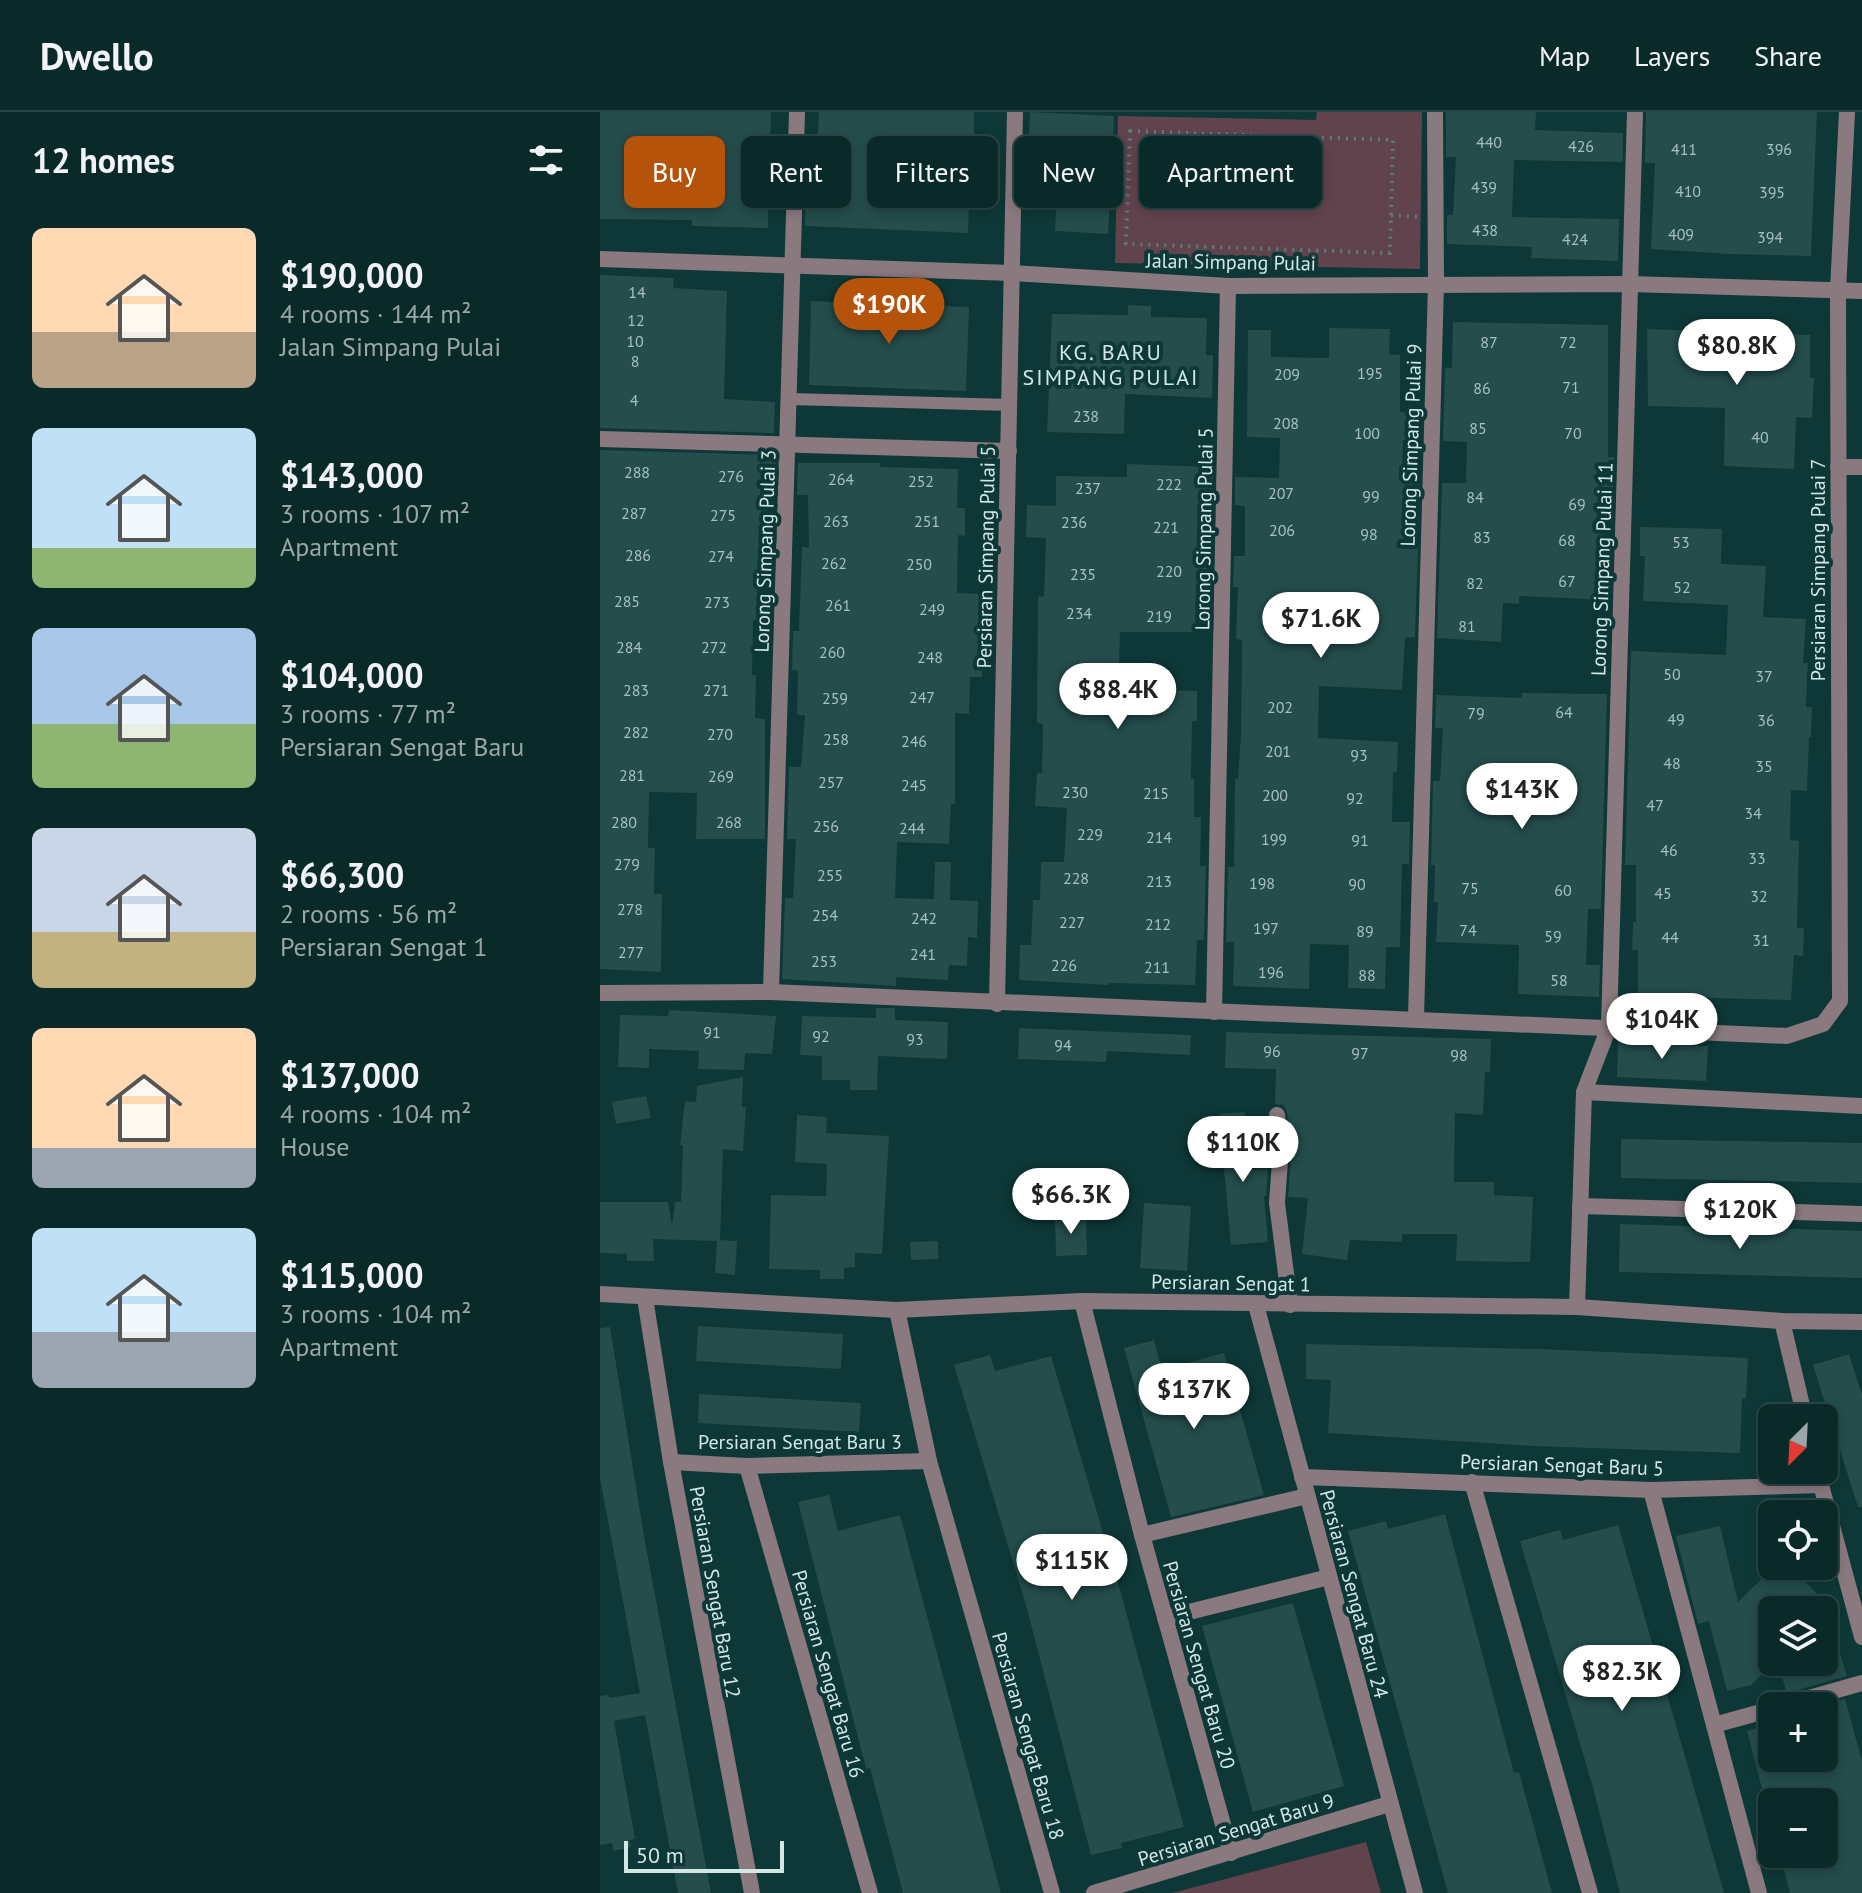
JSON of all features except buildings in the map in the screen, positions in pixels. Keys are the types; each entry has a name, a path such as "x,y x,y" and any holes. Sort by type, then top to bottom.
{"street":[{"name":"Lorong Simpang Pulai 3","path":"771,992 797,112"},
{"name":"Persiaran Simpang Pulai 5","path":"997,1004 1015,112"},
{"name":"Lorong Simpang Pulai 9","path":"1416,1018 1436,283 1435,112"},
{"name":"Lorong Simpang Pulai 11","path":"1577,1307 1584,1092 1609,1027 1635,112"},
{"name":"Persiaran Simpang Pulai 7","path":"1609,1027 1787,1036 1823,1024 1840,1001 1838,290 1847,112"},
{"name":"Jalan Simpang Pulai","path":"600,259 1012,273 1228,286 1630,284 1862,291"},
{"name":"Lorong Simpang Pulai 5","path":"1214,1012 1228,286"},
{"path":"600,439 1009,451"},
{"path":"1838,467 1862,467"},
{"path":"600,993 771,992 997,1004 1609,1027"},
{"path":"1584,1092 1862,1106"},
{"path":"1277,1115 1281,1147 1277,1203 1290,1305"},
{"path":"1580,1206 1862,1214"},
{"name":"Persiaran Sengat 1","path":"600,1294 897,1310 1082,1301 1577,1307 1782,1321 1862,1322"},
{"name":"Persiaran Sengat Baru 12","path":"645,1298 671,1462 752,1893"},
{"name":"Persiaran Sengat Baru 20","path":"1082,1301 1142,1535 1231,1853"},
{"name":"Persiaran Sengat Baru 24","path":"1256,1305 1415,1893"},
{"name":"Persiaran Sengat Baru 18","path":"897,1310 929,1461 1052,1893"},
{"path":"1782,1321 1802,1404"},
{"name":"Persiaran Sengat Baru 3","path":"671,1462 747,1466 929,1461"},
{"name":"Persiaran Sengat Baru 16","path":"747,1466 870,1893"},
{"name":"Persiaran Sengat Baru 5","path":"1302,1477 1651,1490 1758,1482"},
{"path":"1472,1482 1590,1893"},
{"path":"1821,1484 1862,1637"},
{"path":"1651,1490 1759,1893"},
{"path":"1142,1535 1307,1496"},
{"path":"1165,1618 1329,1577"},
{"path":"1830,1692 1862,1683"},
{"path":"1714,1725 1758,1713"},
{"name":"Persiaran Sengat Baru 9","path":"1094,1893 1389,1804"}],"lane":[{"path":"790,399 1010,405"}],"path":[{"path":"1130,131 1393,140 1391,215 1390,253 1126,244 1130,131"},
{"path":"1391,215 1435,218"}],"shaded area":[{"path":"1317,112 1422,112 1420,269 1115,263 1116,208 1123,208 1123,136 1118,136 1118,116 1316,120"},
{"path":"1366,1842 1381,1893 1172,1893"}],"district":[{"name":"KG. BARU SIMPANG PULAI","path":"1111,364"}]}
